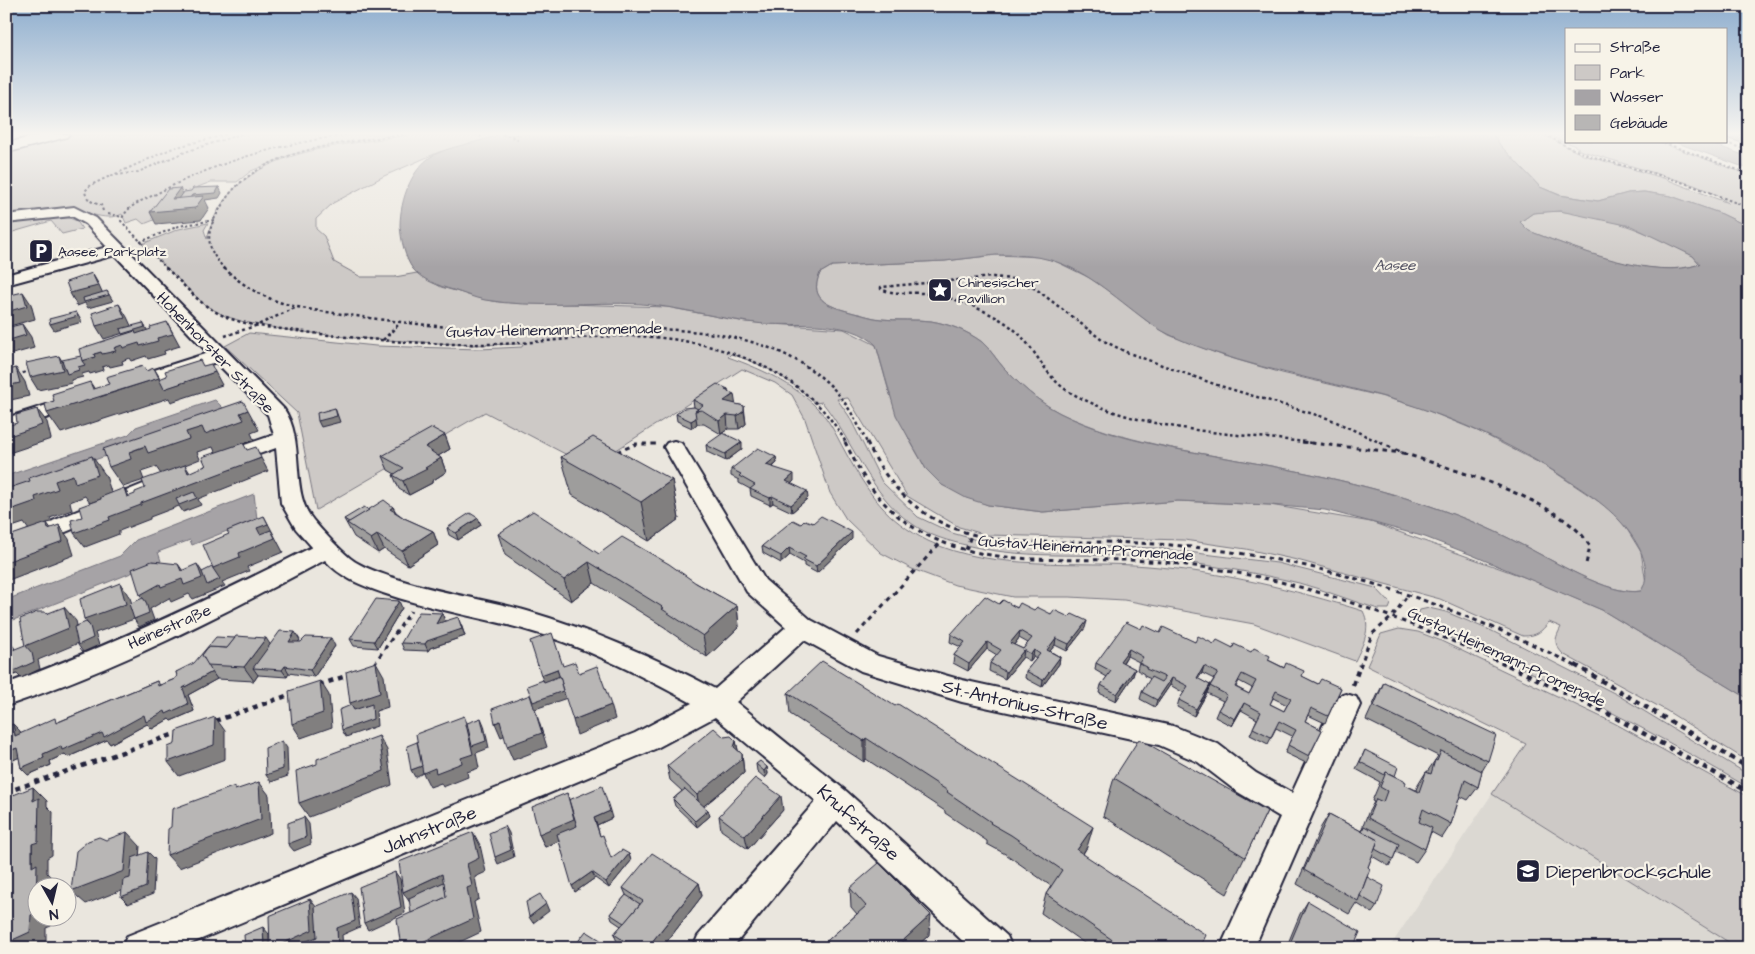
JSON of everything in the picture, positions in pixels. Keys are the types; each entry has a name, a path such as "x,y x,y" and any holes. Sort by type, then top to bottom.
{"street":[{"name":"Hohenhorster Straße","path":"6,219 74,211 91,221 276,413 285,438 292,503 304,524 343,564 365,578 421,597 525,620 591,642 666,676 717,703"},
{"path":"6,280 118,249"},
{"path":"116,389 214,348"},
{"path":"6,425 89,398"},
{"path":"206,466 285,438"},
{"name":"St.-Antonius-Straße","path":"674,447 756,586 802,627 870,664 962,691 1163,734 1208,753 1246,782 1298,812"},
{"path":"6,549 128,496 180,476"},
{"name":"Heinestraße","path":"6,695 47,681 190,617 260,584 327,549"},
{"path":"717,703 802,627"},
{"name":"Knufstraße","path":"717,703 836,800 995,948"},
{"name":"Jahnstraße","path":"138,948 646,741 717,703"},
{"path":"1237,948 1346,704"},
{"path":"710,948 836,800"}],"path":[{"path":"105,179 88,187 85,191 86,196 94,204 101,205 104,212 109,215 122,217 127,210 184,179"},
{"name":"Gustav-Heinemann-Promenade","path":"245,179 230,193 214,220 207,240 216,260 239,280 263,295 296,308 400,323 505,330 652,329 687,331 742,341 793,358 824,379 843,398 858,421 882,470 902,495 922,513 936,521 971,535 1005,540 1141,543 1209,548 1289,561 1366,582 1462,614 1543,648 1680,726 1749,768"},
{"path":"1670,179 1749,208"},
{"name":"Gustav-Heinemann-Promenade","path":"122,217 123,224 205,306 232,319 258,325 331,336 484,345 649,336 697,344 731,354 769,368 794,384 816,403 836,426 861,473 889,509 905,523 941,542 966,550 1018,558 1151,561 1216,570 1289,584 1416,626 1544,683 1749,792"},
{"path":"140,242 179,226 214,220"},
{"path":"1403,453 1204,430 1138,418 1106,408 1080,397 1054,380 1016,331 1000,321 966,304 924,294 881,289 883,286 921,285 985,277 1012,279 1036,289 1102,340 1114,346 1209,383 1330,419 1403,453 1491,483 1554,513 1579,531 1590,546 1586,564"},
{"path":"921,285 924,294"},
{"path":"214,348 296,308"},
{"path":"382,340 400,323"},
{"path":"649,336 652,329"},
{"path":"15,375 34,370"},
{"path":"613,454 627,445 646,442 674,447"},
{"path":"966,550 971,535"},
{"path":"843,649 941,542"},
{"path":"1346,704 1372,634 1392,617 1408,595"},
{"path":"372,667 421,597"},
{"path":"316,686 353,674"},
{"path":"212,722 297,693"},
{"path":"6,792 184,731"}],"shaded area":[{"name":"Diepenbrockschule","path":"1492,794 1738,948 1389,948"}],"green space":[{"path":"6,179 241,179 237,182 211,182 193,191 159,201 151,212 154,220 144,224 138,219 126,223 122,214 108,217 65,208 43,209 6,216"},
{"path":"248,179 379,179 333,203 316,219 316,229 324,236 334,262 361,277 395,277 417,273 441,287 499,302 667,307 745,322 844,329 876,345 889,392 910,441 926,469 942,485 988,505 1043,512 1178,501 1270,505 1371,522 1535,581 1602,610 1749,699 1749,762 1667,711 1563,654 1556,644 1557,635 1561,627 1549,622 1538,633 1523,636 1440,599 1297,560 1246,549 1184,540 987,535 959,527 907,496 848,398 837,399 849,416 882,482 918,517 952,533 991,544 1156,548 1277,563 1376,588 1391,604 1389,609 1378,609 1299,583 1211,566 1134,557 1040,555 993,551 932,535 911,523 884,498 822,402 816,403 796,386 767,368 731,354 728,357 782,381 816,407 829,422 863,482 880,505 913,533 928,541 953,551 1008,561 1121,564 1203,572 1257,582 1310,596 1363,611 1367,630 1355,661 1254,624 1124,600 1070,597 1013,597 955,585 912,569 881,553 846,519 830,493 805,419 792,395 775,383 742,369 590,467 485,412 316,510 297,413 225,346 249,333 376,346 480,349 522,347 523,344 471,345 354,338 287,330 244,322 225,316 205,305 142,244 179,229 208,223 204,230 207,239 219,208 238,185"},
{"path":"1532,179 1664,179 1728,203 1711,192 1673,179 1749,179 1749,227 1722,214 1671,196 1644,192 1628,193 1598,201 1560,195 1540,187"},
{"path":"1552,211 1589,215 1625,225 1693,256 1700,264 1680,268 1659,269 1614,261 1529,231 1520,222 1533,213"},
{"path":"64,216 77,221 82,229 62,234 51,221 6,234 6,222"},
{"path":"996,255 1041,257 1055,261 1090,278 1147,321 1169,335 1224,356 1282,373 1419,407 1480,432 1547,467 1610,509 1625,526 1641,552 1646,583 1641,591 1628,591 1597,583 1482,526 1443,510 1391,494 1313,474 1158,445 1108,432 1060,413 1036,398 1009,374 982,342 964,331 931,321 881,319 854,313 824,302 817,291 820,273 832,266 945,261"},
{"path":"1429,608 1446,612 1492,631 1616,694 1749,775 1749,788 1667,741 1526,670 1451,639 1425,624 1417,616 1420,610"},
{"path":"1399,629 1418,632 1439,640 1614,723 1749,797 1749,948 1738,948 1492,794 1526,744 1367,666 1381,634"}],"water":[{"name":"Aasee","path":"412,179 1532,179 1540,187 1559,195 1598,201 1628,193 1644,192 1671,196 1722,214 1749,227 1749,699 1602,610 1425,537 1325,510 1270,505 1178,501 1043,512 988,505 966,498 942,485 926,469 896,415 876,345 865,337 839,327 764,324 641,304 504,303 477,298 442,287 421,276 413,269 402,243 400,226 402,205","holes":["1560,211 1631,226 1693,256 1700,264 1681,268 1638,266 1568,246 1529,231 1520,222 1533,213","1013,255 1031,256 1057,262 1085,275 1152,325 1185,342 1261,367 1404,403 1452,420 1498,440 1563,477 1613,514 1630,533 1642,555 1646,574 1644,586 1641,591 1628,591 1597,583 1482,526 1443,510 1391,494 1313,474 1158,445 1084,424 1060,413 1036,398 1009,374 982,342 964,331 931,321 881,319 854,313 824,302 817,291 820,273 832,266 945,261"]},
{"path":"215,400 226,411 160,437 6,491 6,476 128,435 136,427"},
{"path":"254,494 257,519 192,545 190,540 158,552 161,561 6,623 6,600 120,556 136,540"}],"building":[{"path":"219,187 216,193 192,195 190,198 179,199 184,192 191,191 193,188"},
{"path":"180,188 172,199 204,196 195,208 150,212 168,189"},
{"path":"92,273 98,286 70,293 66,282"},
{"path":"107,291 109,295 84,302 83,298"},
{"path":"23,292 27,306 6,312 6,296"},
{"path":"119,304 125,318 96,326 92,313"},
{"path":"76,312 78,316 50,324 49,319"},
{"path":"167,322 173,334 157,338 158,341 140,346 139,343 123,348 122,345 114,348 116,351 94,354 95,357 82,361 79,349 135,331 136,334"},
{"path":"143,323 145,327 122,334 120,329"},
{"path":"22,324 26,335 6,341 6,328"},
{"path":"59,356 63,370 30,377 26,363"},
{"path":"81,356 85,365 78,367 79,370 67,374 62,360"},
{"path":"200,360 203,366 211,364 215,372 164,389 159,379 167,376 165,371"},
{"path":"143,366 146,371 154,368 159,378 47,413 45,404 54,401 52,394 90,382 93,389 109,384 106,377"},
{"path":"16,368 20,383 6,386 6,371"},
{"path":"717,384 734,394 724,401 744,406 744,411 737,416 727,415 719,421 702,410 695,411 703,405 693,400"},
{"path":"243,401 248,410 240,413 244,420 205,434 202,427 186,432 189,439 148,453 145,446 129,452 131,459 109,467 103,449"},
{"path":"694,407 698,409 695,411 696,418 691,421 676,414 684,408"},
{"path":"335,408 337,416 318,421 317,413"},
{"path":"37,409 42,425 6,437 6,426 17,423 16,415"},
{"path":"432,428 445,435 425,447 441,458 425,468 427,469 403,481 393,475 404,468 382,456"},
{"path":"723,433 742,442 725,454 706,445"},
{"path":"593,437 672,480 641,502 561,457"},
{"path":"243,443 247,450 256,447 261,458 141,503 141,505 109,517 110,520 74,533 71,520 82,517 79,507 124,488 127,497 135,494 135,492 145,488 142,480 185,465 188,473 206,466 202,457"},
{"path":"758,448 776,457 766,465 794,474 786,481 807,491 791,505 750,489 755,485 731,469"},
{"path":"92,456 98,475 75,483 73,475 55,481 58,489 35,497 36,501 13,509 11,501 6,503 6,489 30,481 29,478"},
{"path":"194,492 197,498 179,505 176,499"},
{"path":"384,500 393,507 390,509 404,518 433,531 402,551 377,535 371,539 347,523"},
{"path":"364,507 369,510 349,522 344,519"},
{"path":"533,511 599,554 622,537 737,606 703,636 662,609 664,608 589,562 564,580 498,534"},
{"path":"470,513 478,518 456,533 447,528"},
{"path":"264,516 268,524 257,528 260,534 271,530 275,538 239,553 240,557 213,568 203,545 229,534 227,531"},
{"path":"821,516 852,532 816,566 803,559 806,557 789,548 781,556 762,546 793,520 801,524 805,520 813,523"},
{"path":"47,523 48,529 59,525 63,541 6,562 6,537"},
{"path":"152,561 178,564 181,571 197,564 202,578 184,585 182,579 161,587 160,584 140,595 132,569"},
{"path":"212,567 220,579 207,585 202,572"},
{"path":"120,583 126,604 84,619 80,599"},
{"path":"985,596 999,604 1003,600 1017,608 1020,603 1034,610 1037,607 1051,614 1054,610 1069,617 1072,614 1087,621 1069,644 1056,638 1047,650 1060,657 1043,680 1026,671 1040,654 1034,650 1031,654 1024,650 1006,672 990,663 1001,650 987,642 969,664 954,655 965,642 951,634","holes":["1020,631 1032,638 1023,649 1010,643"]},
{"path":"143,598 149,613 134,619 129,604"},
{"path":"376,599 399,601 374,641 350,639"},
{"path":"64,607 69,628 25,646 20,619 37,612 45,612 46,614"},
{"path":"419,612 442,613 436,624 458,617 462,629 427,641 425,644 401,643"},
{"path":"86,622 90,626 93,638 78,645 74,627"},
{"path":"1126,622 1141,629 1143,625 1160,633 1163,627 1195,642 1198,636 1214,644 1217,640 1233,648 1234,644 1251,652 1254,648 1270,656 1268,660 1284,668 1286,663 1304,671 1302,676 1318,684 1321,679 1341,688 1328,716 1311,708 1305,721 1322,730 1309,756 1288,745 1296,730 1279,721 1271,737 1253,728 1261,712 1244,703 1235,719 1218,710 1227,695 1210,686 1218,673 1204,666 1197,678 1210,685 1196,709 1179,700 1188,686 1172,678 1157,700 1142,692 1151,677 1161,682 1165,677 1146,669 1147,667 1139,663 1143,657 1129,649 1120,661 1135,669 1117,694 1101,685 1111,671 1096,663","holes":["1242,674 1256,681 1249,694 1235,687","1276,691 1291,698 1284,711 1270,704"]},
{"path":"280,631 295,632 289,642 301,642 306,637 331,638 310,670 285,666 282,670 253,668"},
{"path":"552,633 563,666 575,662 579,673 597,666 611,705 573,720 557,669 541,675 530,641"},
{"path":"236,636 266,638 244,667 207,665 202,655 208,647 227,648"},
{"path":"216,637 235,638 227,648 208,647 202,655 212,672 183,688 188,704 166,714 165,711 146,722 144,715 104,737 102,733 62,750 61,746 43,754 44,758 21,768 17,748 6,752 6,727 13,724 15,736 55,718 56,723 157,681 158,686 175,679 177,676 176,672 194,663"},
{"path":"25,645 32,653 34,662 14,671 10,651"},
{"path":"822,661 895,706 898,704 1093,827 1077,850 1206,935 1200,948 1124,948 1046,894 1062,870 990,823 948,791 866,738 864,741 788,693"},
{"path":"376,662 380,693 350,703 346,672"},
{"path":"560,676 563,691 533,702 527,686"},
{"path":"320,681 323,713 292,724 289,691"},
{"path":"1384,682 1496,735 1488,761 1374,706"},
{"path":"530,695 542,733 507,746 500,721 495,723 492,709"},
{"path":"372,704 373,719 342,730 339,710 351,705 354,710"},
{"path":"464,716 473,754 461,758 462,763 436,773 435,768 423,773 416,734"},
{"path":"215,717 214,745 168,762 168,747 175,744 176,731"},
{"path":"481,718 486,741 472,746 467,723"},
{"path":"714,728 724,737 731,736 736,741 734,747 742,754 742,759 697,795 667,766"},
{"path":"379,736 384,771 299,803 296,771 317,764 317,759"},
{"path":"1139,739 1267,811 1245,857 1114,778"},
{"path":"282,741 283,769 266,775 265,748"},
{"path":"417,742 422,766 411,770 407,746"},
{"path":"1365,750 1398,767 1395,776 1386,772 1385,775 1360,762"},
{"path":"1441,751 1482,771 1478,787 1465,780 1451,824 1423,809 1419,822 1432,828 1425,849 1368,818 1376,799 1383,802 1387,791 1380,787 1386,772 1406,782 1405,785 1419,792 1426,772 1431,774 1435,760 1437,761"},
{"path":"760,761 767,767 764,771 756,764"},
{"path":"755,778 781,796 745,836 719,816"},
{"path":"259,782 261,819 167,855 168,829 171,827 172,809 235,786 235,790"},
{"path":"602,786 610,811 594,818 600,836 603,835 611,858 622,850 629,854 606,882 592,872 572,886 557,834 577,826 569,800"},
{"path":"33,787 33,801 39,798 38,842 32,844 32,867 37,864 37,876 28,876 28,926 30,926 30,932 6,943 6,798"},
{"path":"685,789 708,810 695,821 673,799"},
{"path":"567,793 574,819 539,834 532,807"},
{"path":"1329,814 1378,840 1358,901 1304,870"},
{"path":"304,817 306,837 288,844 288,823"},
{"path":"505,826 511,850 495,857 489,833"},
{"path":"1364,826 1399,844 1393,859 1375,849 1378,840 1362,831"},
{"path":"127,832 124,871 78,888 78,876 73,876 76,851 88,841 99,837 106,840"},
{"path":"473,832 479,858 467,864 472,886 467,888 473,919 409,948 401,948 397,919 446,897 442,874 403,892 399,862"},
{"path":"148,852 146,887 121,897 123,880 130,878 132,858"},
{"path":"652,853 699,883 647,948 635,948 614,934 643,901 623,888"},
{"path":"879,863 931,915 895,948 819,948 866,906 850,888"},
{"path":"395,872 401,907 364,923 359,887"},
{"path":"1367,877 1384,886 1377,906 1360,896"},
{"path":"444,882 446,897 411,913 409,898"},
{"path":"351,892 355,921 337,928 338,948 294,948 294,946 317,937 315,907"},
{"path":"540,894 546,904 529,917 526,902"},
{"path":"626,895 640,904 624,923 610,914"},
{"path":"310,899 312,930 270,948 269,916"},
{"path":"1308,901 1360,932 1353,948 1288,948"},
{"path":"263,927 264,948 245,948 244,935"},
{"path":"586,931 610,946 609,948 573,948"},
{"path":"204,943 204,948 194,948"}],"place":[{"name":"Aasee, Parkplatz","path":"41,251"},
{"name":"Chinesischer Pavillion","path":"940,290"},
{"name":"Diepenbrockschule","path":"1528,871"}]}
